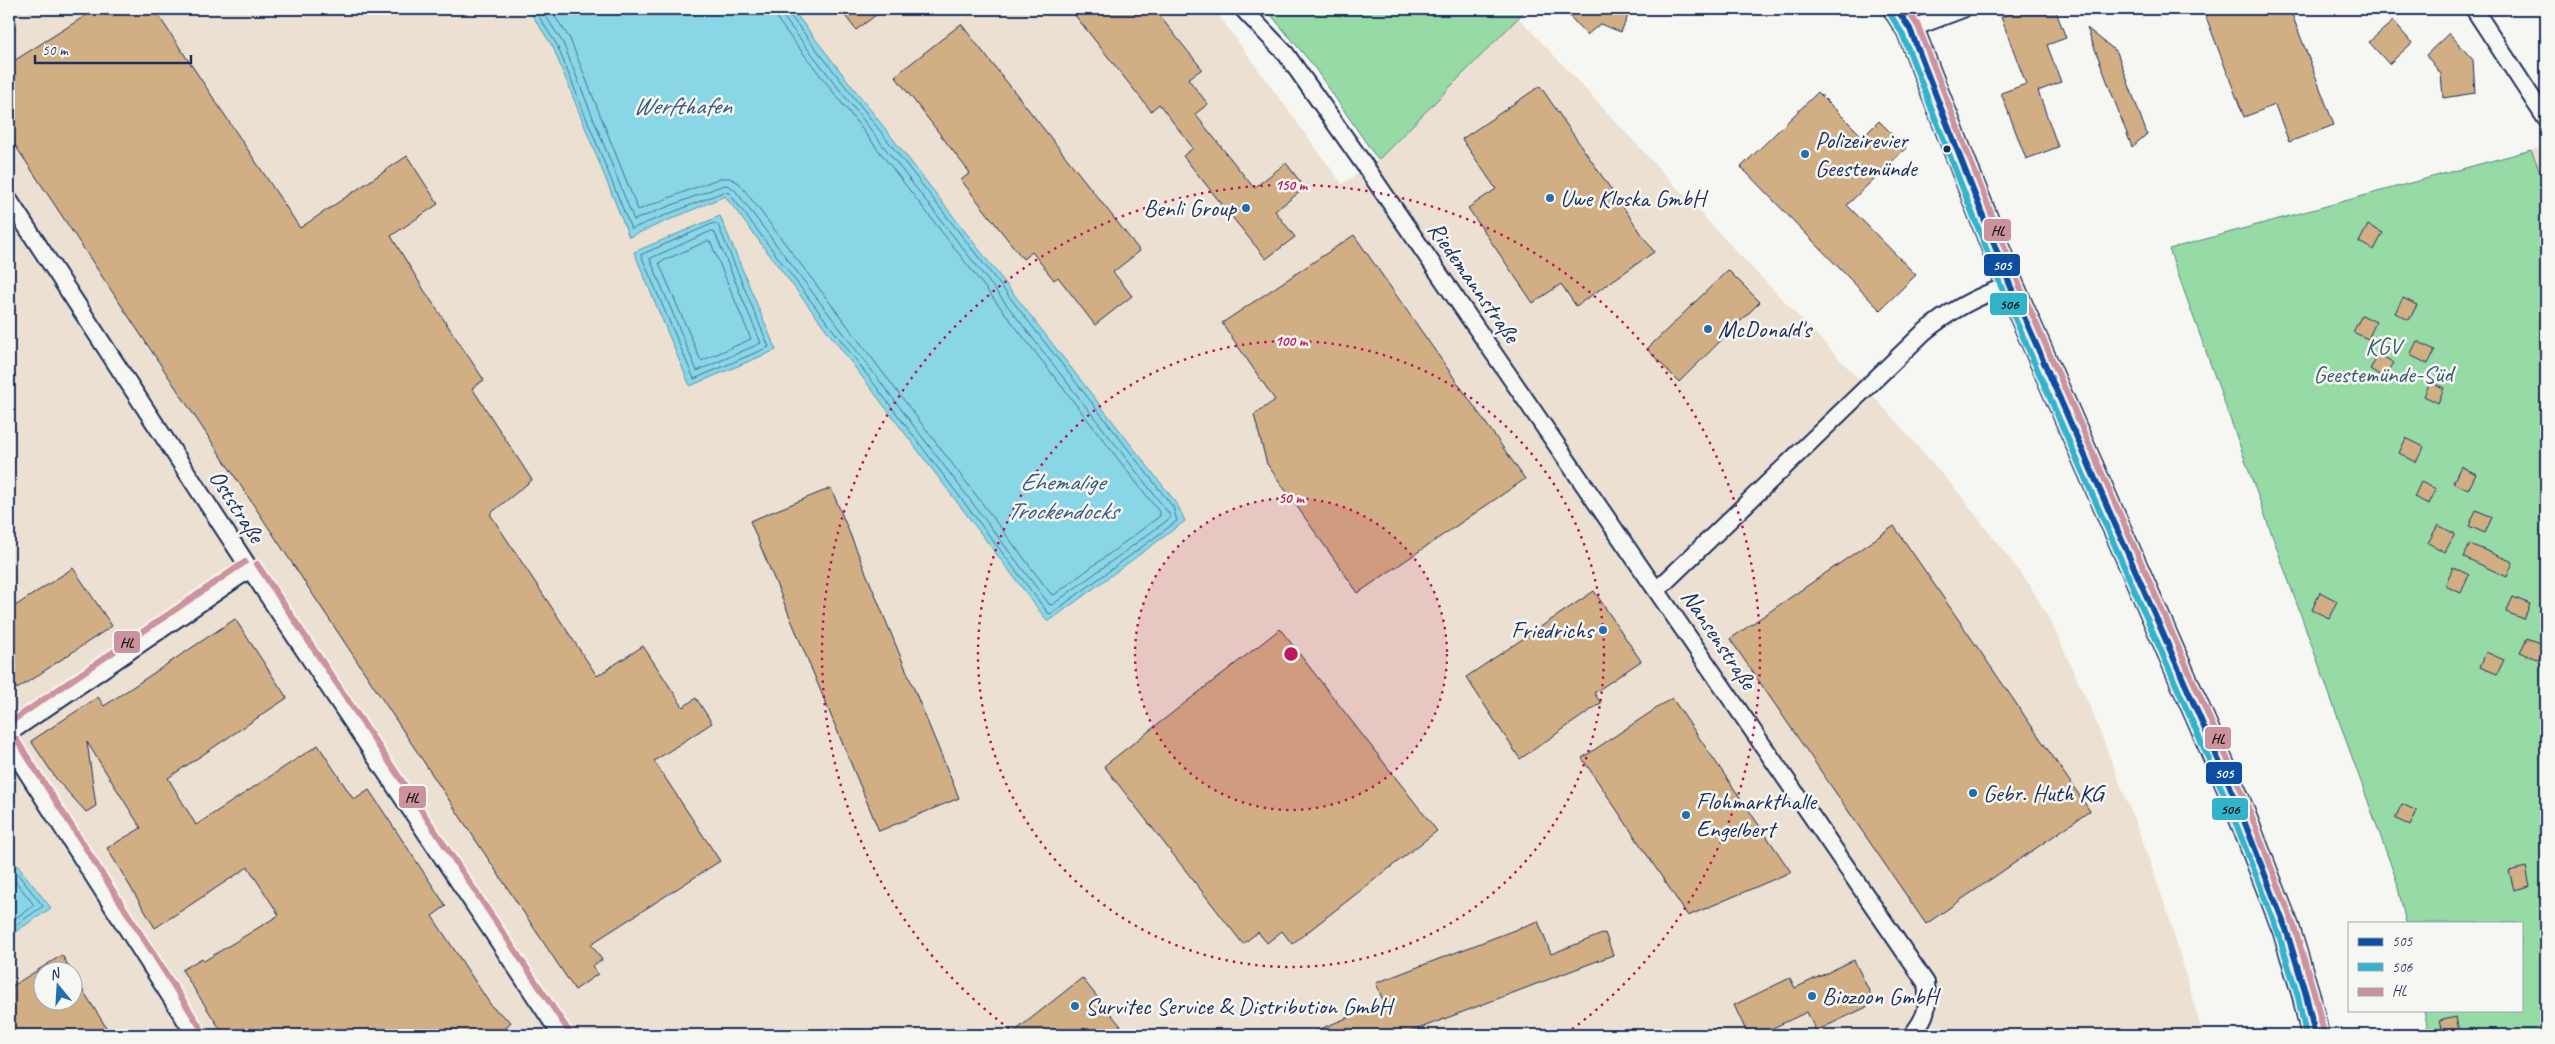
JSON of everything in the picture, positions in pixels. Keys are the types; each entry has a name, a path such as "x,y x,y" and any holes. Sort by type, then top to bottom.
{"main road":[{"path":"1905,15 2010,284 2236,800 2286,930 2306,995 2314,1035"}],"street":[{"name":"Riedemannstraße","path":"1243,9 1286,54 1657,590"},
{"path":"1905,15 1963,9"},
{"path":"2474,9 2546,119"},
{"name":"Oststraße","path":"9,200 250,569 561,1035"},
{"name":"Nansenstraße","path":"1912,1035 1923,1021 1928,1003 1926,983 1657,590 1923,333 1957,307 1977,296 2010,284"},
{"path":"9,733 250,569"},
{"path":"9,744 195,1035"}],"shaded area":[{"path":"9,9 528,9 553,47 629,237 725,196 1048,622 1185,521 1177,504 792,9 1214,9 1342,184 1378,160 1518,17 1734,249 1854,374 1957,491 2029,584 2051,622 2093,714 2142,840 2167,911 2203,1035 9,1035"},
{"path":"2546,146 2546,185 2531,150"}],"green space":[{"path":"1266,9 1527,9 1378,160 1312,64"},
{"name":"KGV Geestemünde-Süd","path":"2531,150 2546,185 2546,1035 2429,1035 2424,1012 2522,1012 2522,922 2406,922 2396,879 2169,249"}],"water":[{"name":"Ehemalige Trockendocks","path":"528,9 792,9 1177,504 1185,521 1048,622 725,196 629,237 553,47"},
{"path":"720,216 776,350 690,386 634,252"},
{"path":"9,855 51,908 9,936"}],"building":[{"path":"96,9 154,9 300,228 407,156 438,204 391,236 424,290 484,380 472,388 532,480 490,514 597,676 643,646 683,707 696,698 712,723 654,761 720,861 591,944 602,960 592,966 598,974 575,990 9,136 9,64"},
{"path":"840,9 884,9 856,30"},
{"path":"1070,9 1154,9 1202,69 1188,79 1208,104 1195,114 1254,188 1286,163 1305,188 1275,211 1295,237 1266,259 1183,156 1193,148 1159,104 1151,111"},
{"path":"1563,9 1631,9 1621,32 1600,24 1587,35"},
{"path":"2025,9 2055,9 2066,38 2047,45 2061,82 2038,91 2058,147 2026,159 2001,93 2026,84 2001,17"},
{"path":"2203,9 2290,9 2334,125 2289,142 2275,105 2244,117"},
{"path":"2393,21 2412,43 2389,64 2369,42"},
{"path":"961,24 1140,251 1113,272 1132,296 1095,325 1058,277 1054,280 1032,252 1023,259 961,180 970,173 895,76"},
{"path":"2087,28 2117,52 2147,134 2132,147"},
{"path":"2449,33 2473,60 2475,93 2443,98 2441,74 2426,55"},
{"name":"Uwe Kloska GmbH","path":"1540,86 1654,252 1576,306 1561,284 1533,303 1468,208 1496,189 1462,139"},
{"path":"1818,92 1863,137 1879,121 1906,148 1847,205 1916,275 1880,310 1741,167"},
{"path":"2368,225 2383,233 2374,250 2359,242"},
{"path":"1354,235 1525,479 1358,593 1267,464 1254,415 1275,400 1222,323"},
{"path":"1728,270 1760,302 1679,382 1647,349"},
{"path":"2403,298 2417,305 2409,320 2395,313"},
{"path":"2362,315 2376,322 2368,339 2353,332"},
{"path":"2417,341 2435,350 2428,364 2410,355"},
{"path":"2379,354 2394,363 2384,378 2370,369"},
{"path":"2430,382 2444,388 2438,403 2424,396"},
{"path":"2406,438 2424,447 2416,462 2399,453"},
{"path":"2461,466 2476,474 2468,490 2453,483"},
{"path":"2421,482 2436,489 2429,504 2414,497"},
{"path":"831,488 959,798 879,831 750,521"},
{"path":"2476,510 2492,517 2485,533 2469,526"},
{"path":"2438,525 2455,534 2445,552 2428,543"},
{"path":"1894,526 2090,811 1926,924 1730,639"},
{"path":"2470,544 2513,562 2507,577 2464,557"},
{"path":"2453,567 2469,575 2461,593 2445,586"},
{"path":"73,568 112,626 17,689 9,677 9,610"},
{"path":"1594,591 1641,661 1594,693 1601,703 1520,759 1466,677"},
{"path":"2320,592 2337,601 2329,618 2312,610"},
{"path":"2513,597 2530,604 2524,619 2506,612"},
{"path":"235,619 287,698 168,778 196,825 318,745 354,800 369,790 446,906 432,916 492,1007 511,1022 499,1035 224,1035 182,970 202,958 204,961 279,915 248,867 155,928 107,848 141,828 87,742 96,806 86,812 57,780 31,741 98,697 104,706"},
{"path":"1280,629 1437,831 1292,944 1282,931 1267,943 1258,932 1243,944 1104,766"},
{"path":"2527,638 2546,645 2539,660 2520,652"},
{"path":"2486,652 2504,660 2497,674 2480,667"},
{"name":"Flohmarkthalle Engelbert","path":"1672,698 1791,872 1688,916 1582,758"},
{"path":"2402,804 2417,811 2410,826 2395,818"},
{"path":"2526,867 2530,886 2514,890 2509,871"},
{"path":"1538,921 1551,954 1605,933 1613,955 1402,1035 1305,1035 1384,1003 1376,983"},
{"path":"62,955 66,962 51,962"},
{"name":"Biozoon GmbH","path":"1854,960 1875,1003 1816,1031 1807,1012 1758,1035 1748,1035 1734,1005 1790,978 1795,988"},
{"path":"32,974 32,1012 82,1012 82,989 111,1035 9,1035 9,988"},
{"name":"Survitec Service & Distribution GmbH","path":"1082,978 1128,1035 1010,1035"},
{"path":"2456,1017 2460,1035 2443,1035 2439,1021"}],"transit line":[{"name":"505","path":"1897,9 1910,29 2010,285 2236,800 2286,929 2306,995 2315,1035"},
{"name":"HL","path":"1907,9 1918,26 2018,282 2244,797 2294,926 2324,1033"},
{"name":"506","path":"1890,14 1902,33 2002,289 2228,803 2278,932 2298,997 2306,1035"},
{"name":"HL","path":"9,723 245,562"},
{"name":"HL","path":"257,564 568,1030"},
{"name":"HL","path":"16,739 202,1030"}],"place":[{"name":"Polizeirevier Geestemünde","path":"1805,154"},
{"name":"Uwe Kloska GmbH","path":"1550,198"},
{"name":"Benli Group","path":"1246,208"},
{"name":"McDonald's","path":"1708,329"},
{"name":"Friedrichs","path":"1603,630"},
{"name":"Gebr. Huth KG","path":"1973,793"},
{"name":"Flohmarkthalle Engelbert","path":"1686,815"},
{"name":"Biozoon GmbH","path":"1812,996"},
{"name":"Survitec Service & Distribution GmbH","path":"1075,1006"}],"water label":[{"name":"Werfthafen","path":"682,106"}]}
